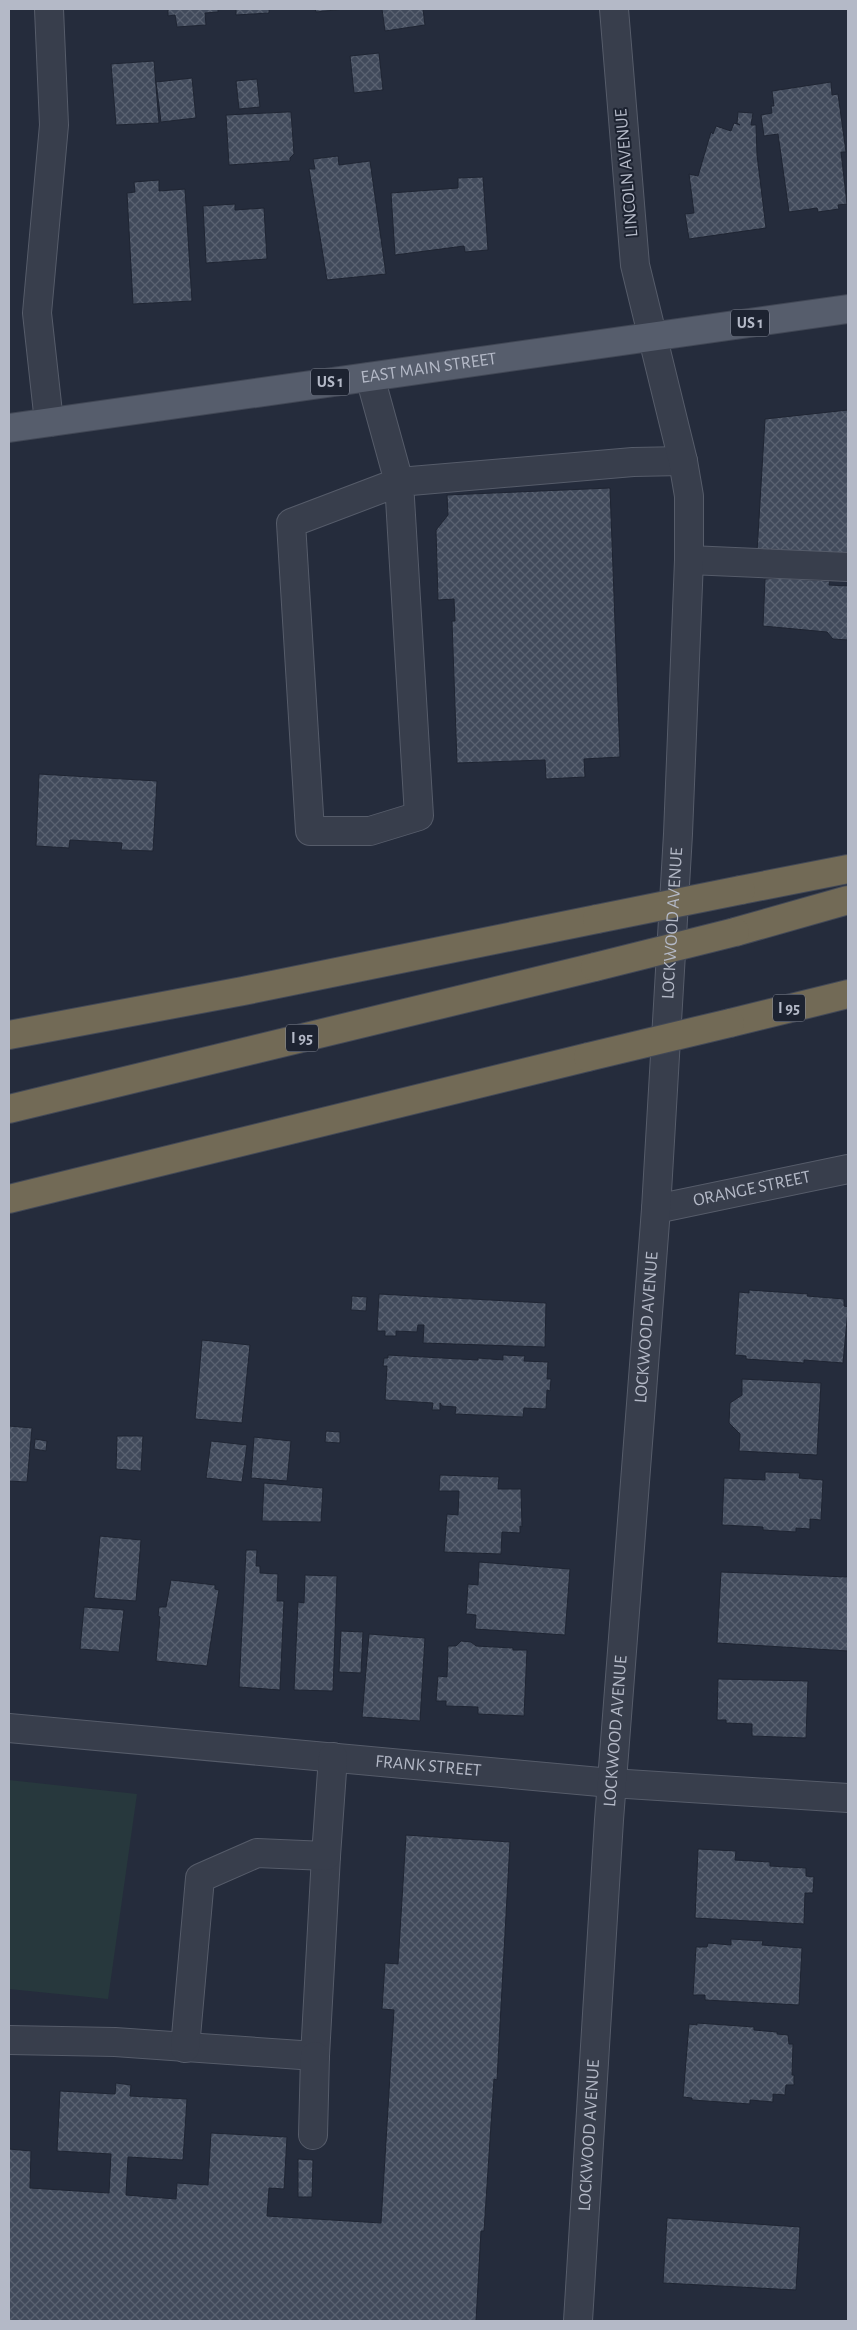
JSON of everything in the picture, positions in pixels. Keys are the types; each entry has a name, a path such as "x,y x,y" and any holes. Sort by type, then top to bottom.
{"highway":[{"path":"9,1035 243,991 848,869"},
{"name":"I 95","path":"9,1109 735,932 848,900"},
{"name":"I 95","path":"9,1199 848,994"}],"main road":[{"name":"EAST MAIN STREET","path":"9,428 848,309"}],"street":[{"path":"49,9 54,125 37,313 49,422"},
{"name":"LINCOLN AVENUE","path":"614,9 634,265 651,336"},
{"name":"LOCKWOOD AVENUE","path":"578,2321 611,1783 656,1209 678,834 688,560 688,496 683,461 671,405 651,336"},
{"path":"370,376 399,482 418,816 370,831 310,831 291,523 399,482 633,462 683,461"},
{"path":"688,560 848,567"},
{"name":"ORANGE STREET","path":"656,1209 848,1169"},
{"name":"FRANK STREET","path":"9,1728 611,1783 848,1798"},
{"path":"313,2135 315,2056 333,1758"},
{"path":"185,2048 200,1878 257,1853 326,1856"},
{"path":"9,2040 115,2042 315,2056"}],"shaded area":[{"path":"9,1780 137,1794 108,1999 9,1989"}],"building":[{"path":"168,9 218,9 218,12 205,13 206,25 177,27 175,15 168,16"},
{"path":"236,9 269,9 269,13 236,15"},
{"path":"315,9 345,9 316,12"},
{"path":"382,9 423,9 425,25 385,31"},
{"path":"379,53 383,90 354,93 350,56"},
{"path":"154,61 159,123 116,125 111,64"},
{"path":"192,78 196,118 161,122 156,82"},
{"path":"257,79 260,107 239,109 236,81"},
{"path":"831,82 832,95 838,94 846,152 841,152 847,204 838,205 839,209 818,212 817,208 789,212 778,134 764,136 761,115 772,113 771,106 774,106 772,91"},
{"path":"291,112 294,154 290,161 229,165 226,115"},
{"path":"738,112 753,113 751,125 756,125 757,155 766,228 689,239 685,214 694,213 689,174 698,176 711,132 713,134 716,126 731,131 734,123 740,125 737,123"},
{"path":"338,156 339,165 370,161 386,274 327,280 309,169 315,169 313,159"},
{"path":"483,177 488,250 465,252 464,246 395,255 391,193 458,188 458,178"},
{"path":"159,180 159,191 185,189 192,301 133,304 127,193 135,192 134,182"},
{"path":"235,204 235,210 264,208 267,259 206,263 203,206"},
{"path":"848,410 848,555 757,552 765,419"},
{"path":"610,488 620,757 584,759 585,777 546,779 545,760 457,763 452,621 455,621 454,599 438,600 436,530 448,515 447,495"},
{"path":"765,579 830,581 829,585 848,586 848,640 833,639 827,632 763,626"},
{"path":"39,774 157,781 153,851 121,850 122,843 70,840 69,848 36,846"},
{"path":"749,1290 808,1294 807,1296 844,1299 844,1306 848,1307 848,1310 843,1363 804,1360 804,1363 746,1359 746,1356 735,1355 739,1292 749,1293"},
{"path":"379,1294 546,1303 545,1347 423,1343 424,1325 418,1325 417,1332 396,1331 396,1336 385,1336 385,1331 377,1331"},
{"path":"352,1296 367,1297 366,1311 351,1310"},
{"path":"202,1340 250,1345 242,1423 195,1419"},
{"path":"388,1355 503,1360 503,1355 525,1356 524,1361 548,1362 547,1379 551,1379 550,1391 547,1390 546,1409 524,1408 523,1417 455,1414 456,1407 442,1406 440,1403 440,1410 432,1410 433,1403 385,1400 387,1366 383,1366 384,1358 388,1358"},
{"path":"742,1379 821,1383 817,1455 739,1451 740,1434 729,1423 730,1403 742,1395"},
{"path":"9,1426 32,1428 27,1482 9,1481"},
{"path":"326,1431 340,1432 340,1443 325,1442"},
{"path":"117,1436 143,1436 141,1471 116,1469"},
{"path":"254,1437 291,1441 287,1481 251,1478"},
{"path":"35,1439 47,1441 46,1451 34,1449"},
{"path":"211,1441 247,1445 242,1482 206,1478"},
{"path":"765,1472 800,1473 799,1478 823,1480 821,1520 810,1519 810,1529 796,1528 796,1532 763,1530 763,1527 722,1525 724,1478 765,1480"},
{"path":"440,1475 499,1477 498,1489 521,1489 522,1527 520,1526 520,1533 502,1532 501,1554 444,1552 447,1514 458,1515 459,1491 439,1491"},
{"path":"264,1483 323,1488 321,1522 262,1521"},
{"path":"100,1536 141,1540 136,1601 94,1598"},
{"path":"246,1550 257,1550 256,1566 260,1566 260,1573 278,1574 277,1601 284,1601 280,1690 239,1687"},
{"path":"479,1562 570,1569 565,1635 475,1629 476,1615 466,1614 468,1584 478,1585"},
{"path":"721,1572 848,1577 848,1651 717,1643"},
{"path":"305,1575 337,1576 333,1691 294,1690 298,1602 304,1603"},
{"path":"171,1580 215,1585 215,1589 219,1590 207,1666 156,1661 160,1617 158,1616 159,1607 166,1607"},
{"path":"84,1607 124,1610 119,1652 80,1649"},
{"path":"341,1631 363,1632 361,1673 339,1672"},
{"path":"369,1634 425,1638 420,1721 362,1717"},
{"path":"461,1641 471,1642 476,1646 527,1650 524,1716 478,1714 478,1707 446,1706 446,1701 436,1701 438,1676 447,1677 448,1646 456,1646"},
{"path":"718,1679 808,1681 806,1738 752,1736 752,1724 726,1723 726,1720 717,1720"},
{"path":"406,1835 510,1842 497,2080 494,2079 484,2231 481,2231 476,2321 9,2321 9,2149 31,2151 30,2188 109,2193 111,2154 57,2151 60,2091 115,2094 116,2083 131,2085 130,2096 187,2099 183,2160 128,2157 126,2195 176,2199 177,2183 208,2185 211,2133 287,2137 284,2189 269,2188 267,2216 381,2223 394,2010 382,2009 385,1963 398,1964"},
{"path":"698,1849 736,1851 735,1860 770,1862 770,1866 806,1868 806,1876 814,1877 813,1893 805,1893 804,1924 695,1918"},
{"path":"731,1939 763,1941 762,1945 802,1948 799,2005 705,2000 705,1995 693,1995 696,1947 707,1947 708,1943 731,1945"},
{"path":"697,2023 754,2027 754,2030 788,2035 789,2044 793,2044 792,2075 794,2075 794,2085 786,2085 785,2095 773,2094 773,2102 750,2100 750,2104 692,2100 692,2098 683,2097 689,2024 697,2025"},
{"path":"298,2159 313,2160 312,2197 298,2197"},
{"path":"667,2218 800,2227 796,2290 663,2283"}]}
